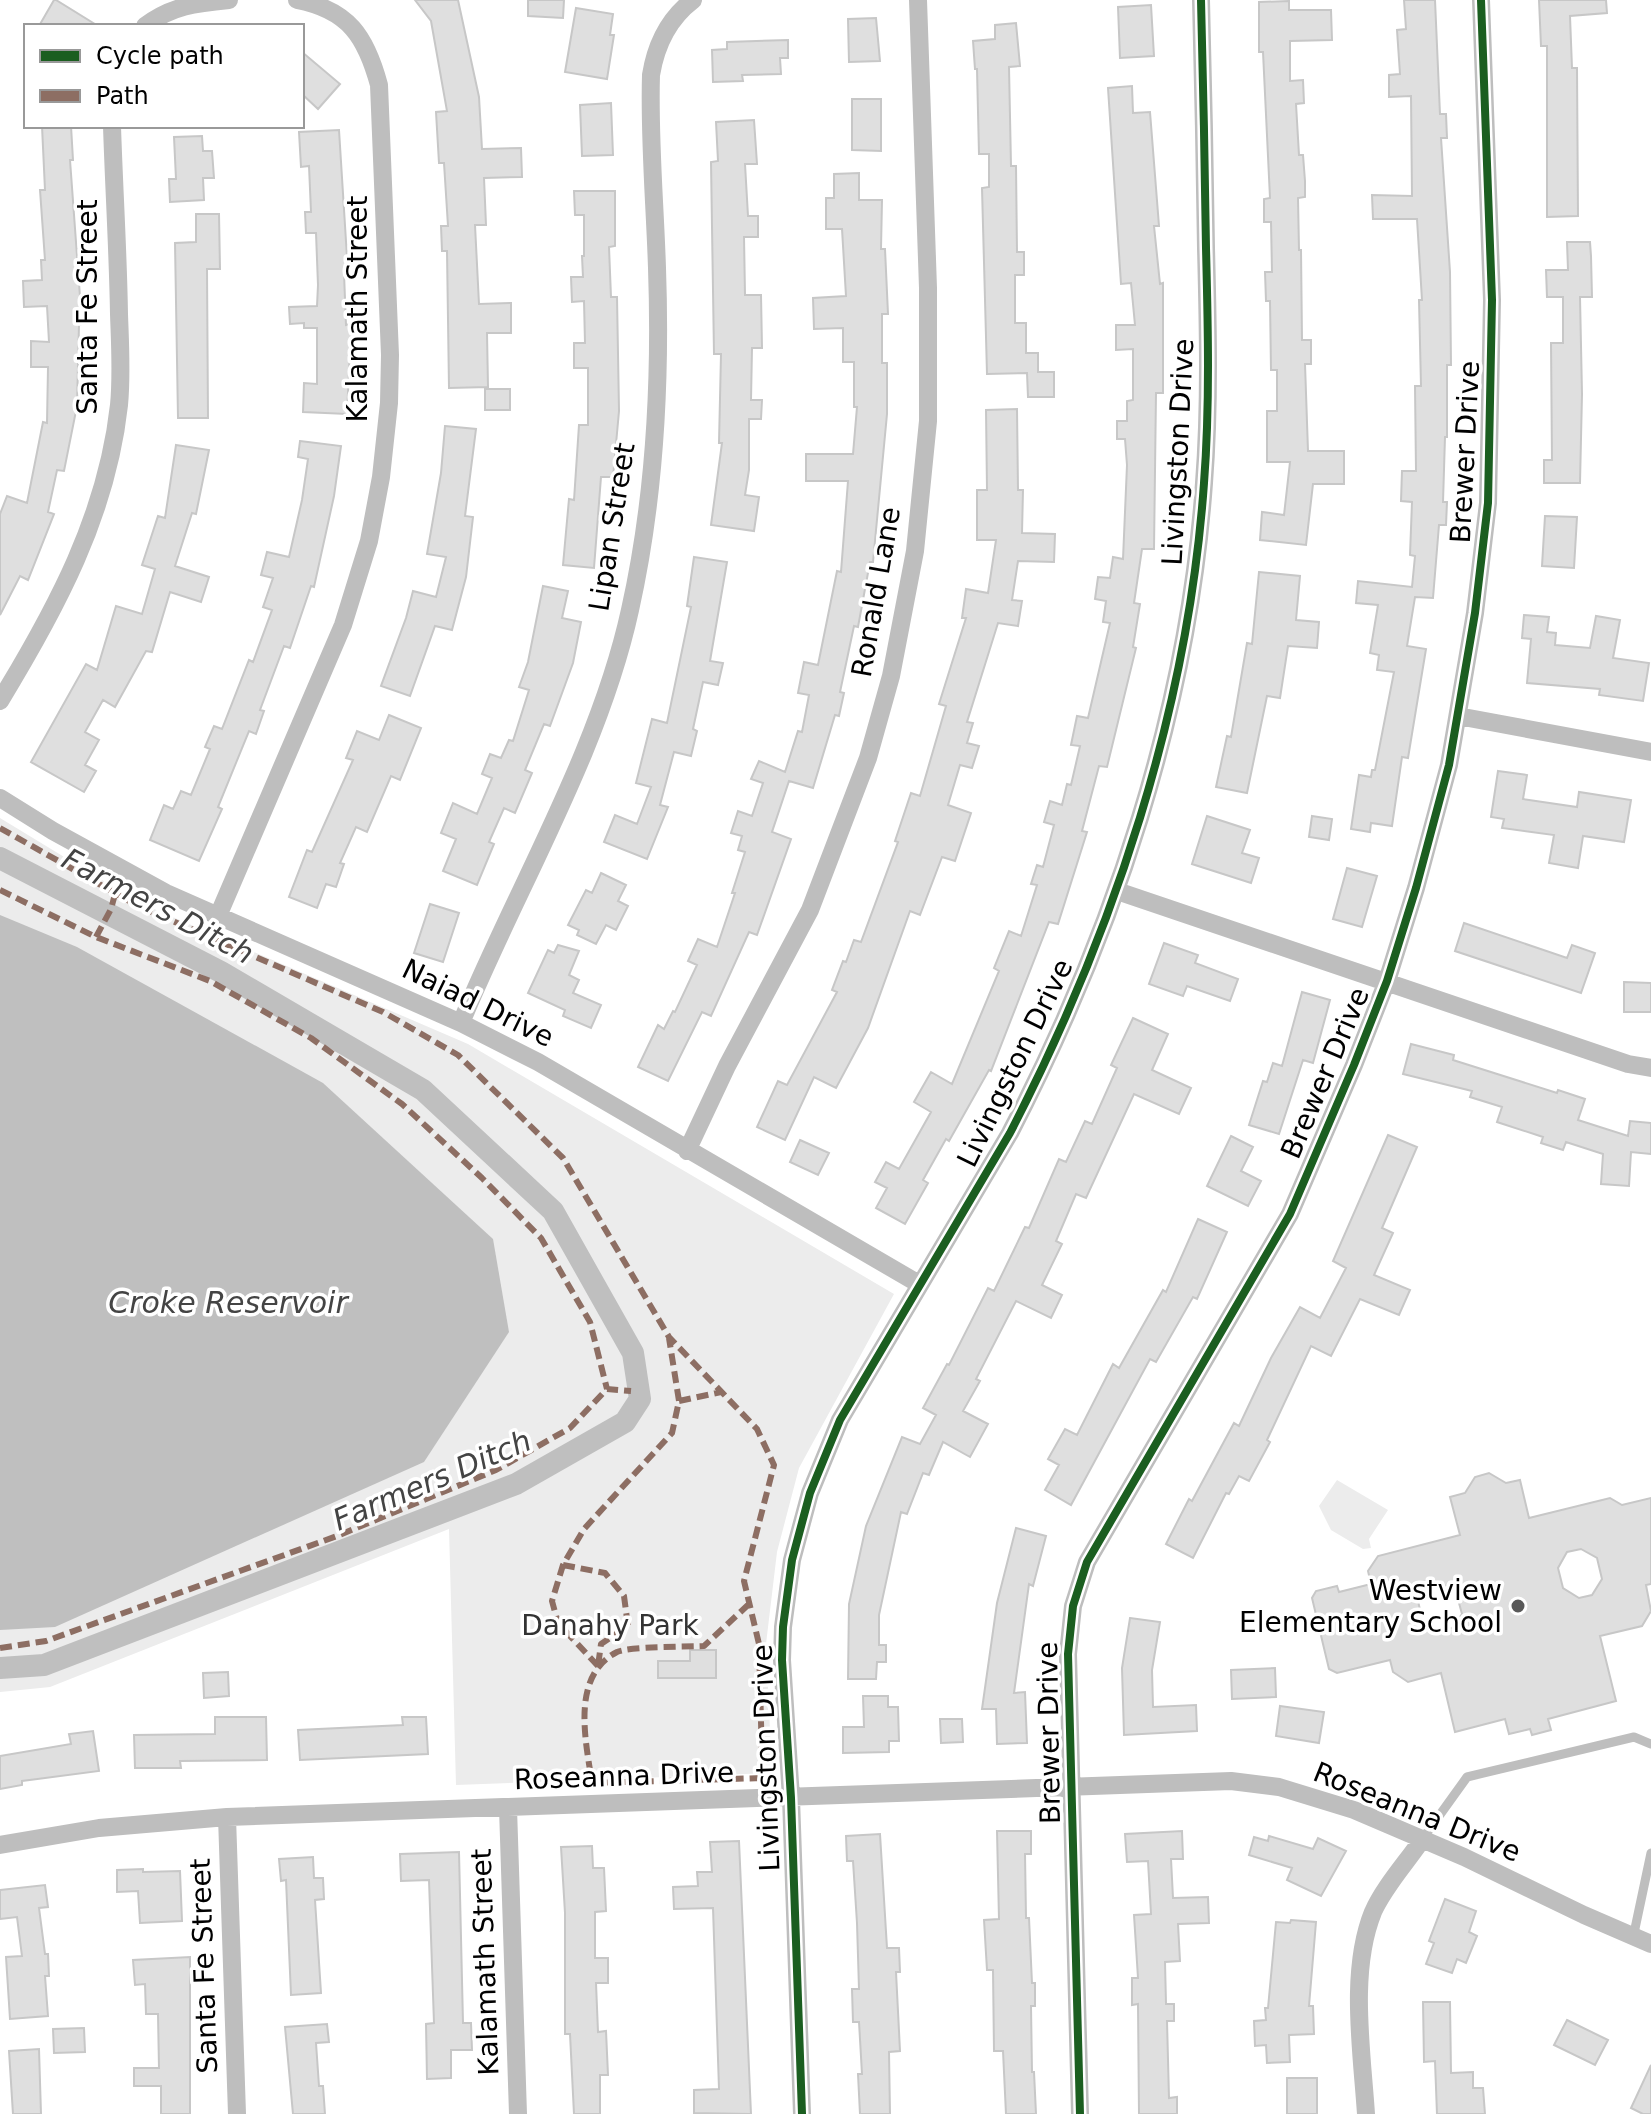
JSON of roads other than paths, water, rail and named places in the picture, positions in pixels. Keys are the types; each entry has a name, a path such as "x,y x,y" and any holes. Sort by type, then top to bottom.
{"street":[{"path":"148,24 171,10 195,3 229,0"},
{"name":"Kalamath Street","path":"218,916 343,625 369,541 381,477 389,403 389,325 379,85 371,57 351,25 331,10 297,0"},
{"name":"Lipan Street","path":"461,1023 489,954 593,726 630,613 645,527 657,399 657,269 651,75 661,40 678,12 693,0"},
{"name":"Ronald Lane","path":"687,1151 727,1066 810,910 868,758 891,676 915,551 928,421 929,319 918,0"},
{"name":"Livingston Drive","path":"802,2114 791,1798 782,1660 790,1571 799,1529 824,1454 840,1420 1034,1087 1090,962 1117,891 1167,720 1189,604 1204,484 1208,406 1201,0"},
{"name":"Brewer Drive","path":"1080,2114 1070,1786 1069,1628 1078,1586 1087,1562 1290,1214 1387,981 1449,765 1475,613 1488,503 1492,409 1492,300 1481,0"},
{"name":"Santa Fe Street","path":"0,701 72,572 87,536 113,446 119,403 120,352 112,128"},
{"path":"1458,716 1651,752"},
{"name":"Naiad Drive","path":"0,798 126,872 461,1023 574,1082 687,1151 919,1284"},
{"path":"1117,891 1628,1064 1651,1068"},
{"name":"Roseanna Drive","path":"0,1845 99,1828 227,1817 1210,1780 1279,1787 1340,1805 1464,1857 1642,1941"},
{"name":"Kalamath Street","path":"508,1808 518,2114"},
{"name":"Santa Fe Street","path":"227,1817 237,2114"},
{"path":"1366,2114 1361,1967 1368,1928 1375,1909 1421,1841"}],"lane":[{"path":"1421,1841 1467,1777 1634,1737 1651,1744"},
{"path":"1642,1941 1651,1853"}],"water":[{"name":"Croke Reservoir","path":"0,915 77,947 323,1083 493,1239 509,1332 424,1462 55,1627 0,1630"}],"waterway":[{"name":"Farmers Ditch","path":"0,858 221,972 423,1090 553,1211 633,1353 640,1399 625,1422 516,1484 44,1665 0,1668"}],"place":[{"name":"Westview Elementary School","path":"1518,1606"}],"park label":[{"name":"Danahy Park","path":"610,1625"}]}
